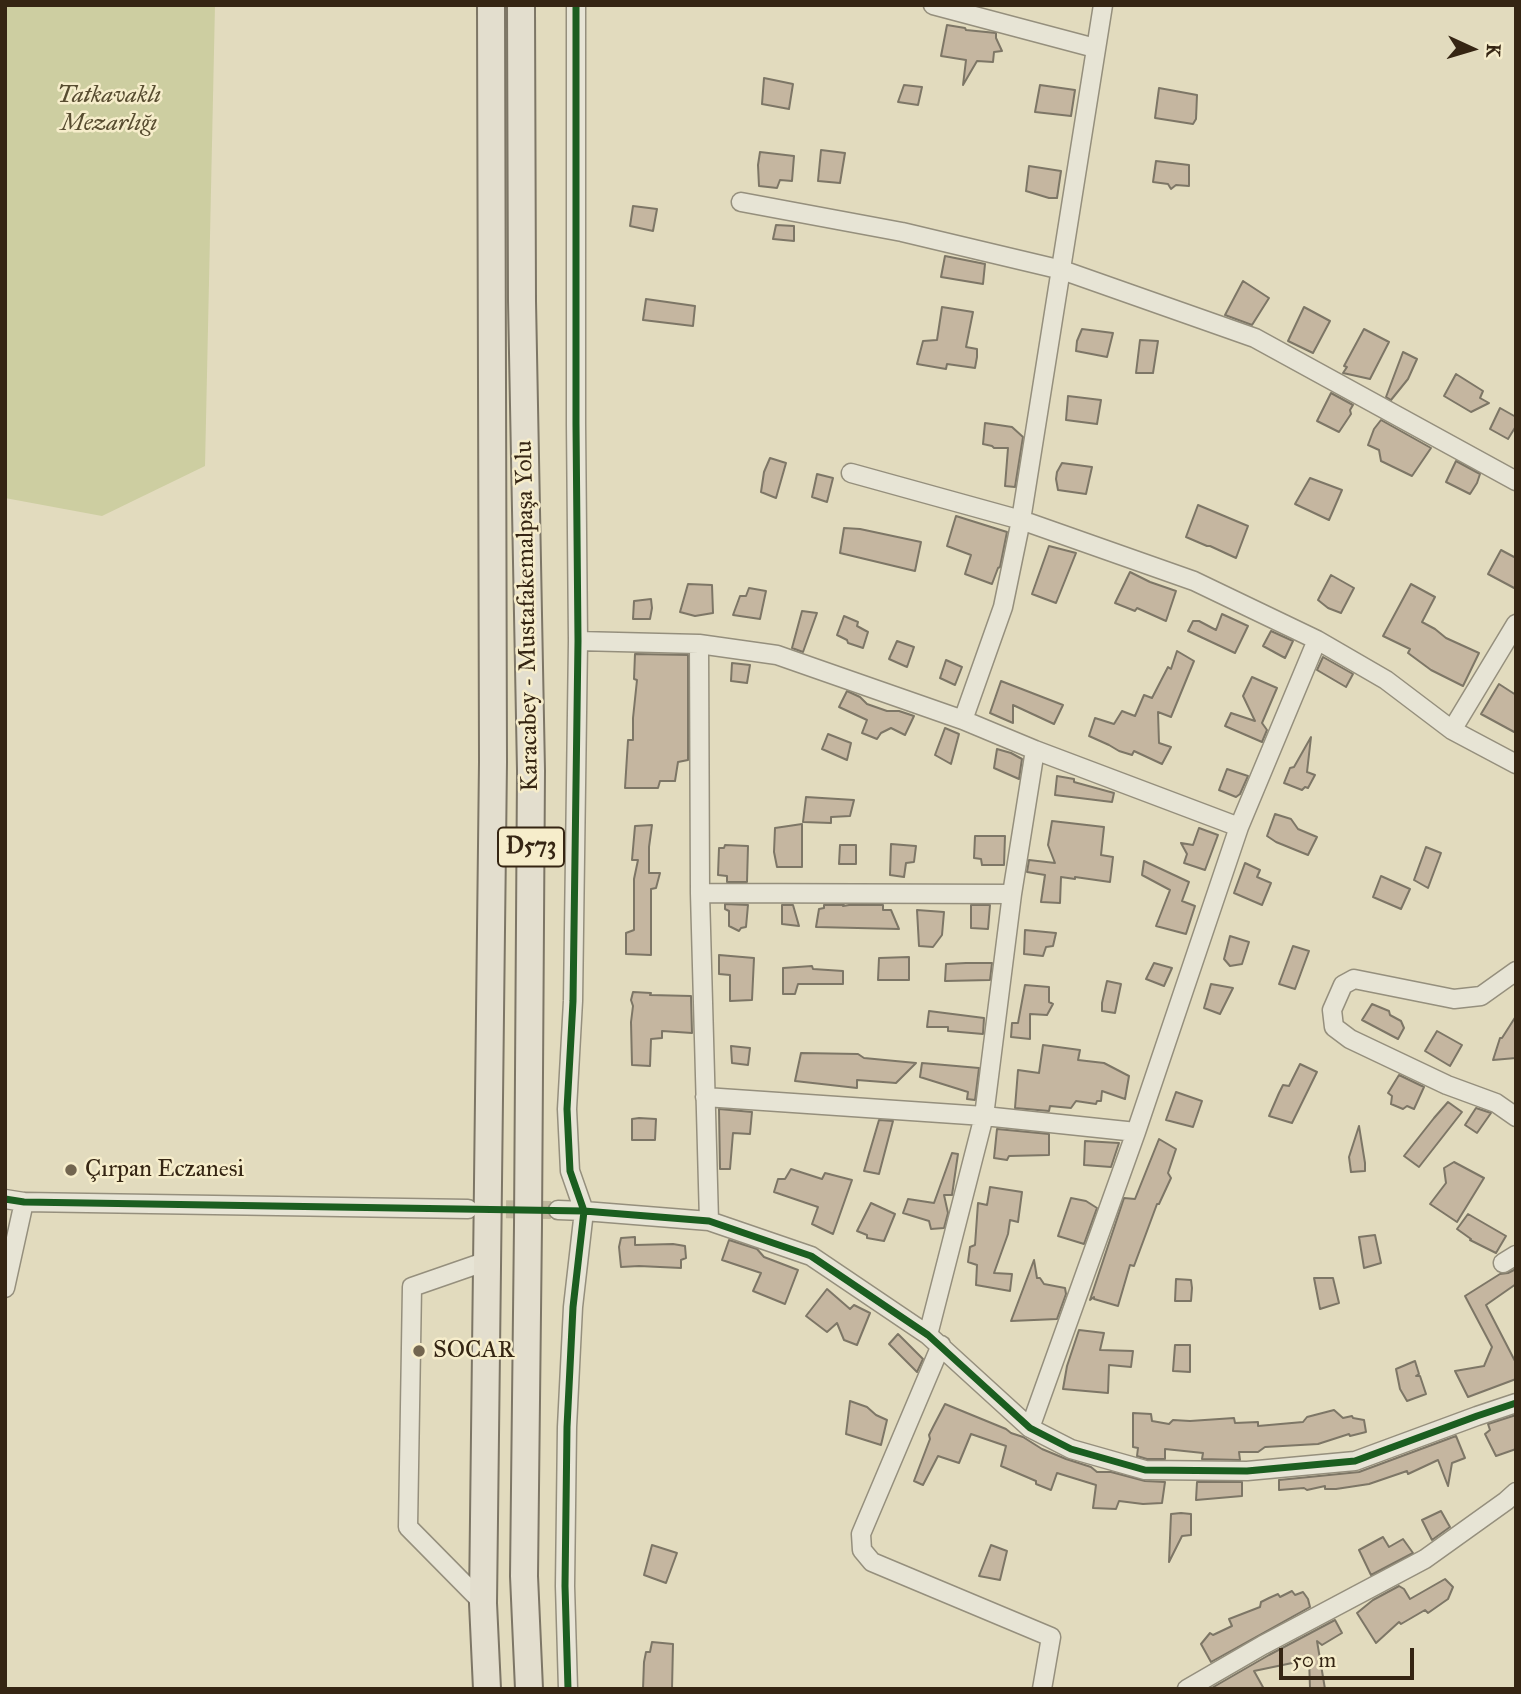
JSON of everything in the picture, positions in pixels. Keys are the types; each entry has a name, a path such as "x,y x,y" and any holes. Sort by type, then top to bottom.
{"highway":[{"name":"Karacabey - Mustafakemalpaşa Yolu","path":"487,1689 483,1603 493,762 491,5"},
{"name":"Karacabey - Mustafakemalpaşa Yolu","path":"521,5 522,301 531,771 524,1576 528,1689"}],"street":[{"path":"568,1689 565,1586 567,1427 573,1307 584,1211 570,1171 567,1109 573,1001 579,642 576,5"},
{"path":"933,5 1095,48"},
{"path":"963,720 1003,607 1021,520 1103,5"},
{"path":"741,202 902,232 1062,270 1255,338 1516,481"},
{"path":"851,473 1021,520 1194,581 1317,640 1386,680 1452,730 1516,764"},
{"path":"1452,730 1516,624"},
{"path":"1030,1428 1136,1132 1239,827 1317,640"},
{"path":"579,642 699,644 777,655 963,720 1239,827"},
{"path":"699,644 700,893 709,1221"},
{"path":"1035,750 1012,894 984,1116 935,1340 861,1534 860,1543 872,1562 1051,1637 1042,1689"},
{"path":"700,893 1012,894"},
{"path":"1516,971 1480,996 1454,999 1354,979 1343,985 1332,1010 1334,1027 1350,1039 1447,1085 1496,1103 1516,1117"},
{"path":"705,1097 984,1116 1136,1132"},
{"path":"5,1199 24,1202 468,1209"},
{"path":"5,1288 24,1202"},
{"path":"558,1210 709,1221 811,1256 935,1340 1030,1428 1071,1449 1145,1470 1247,1471 1355,1461 1516,1403"},
{"path":"483,1603 408,1527 412,1287 487,1261"},
{"path":"1187,1689 1263,1645 1425,1559 1516,1492"}],"green space":[{"name":"Tatkavaklı Mezarlığı","path":"5,5 215,5 205,466 102,516 5,498"}],"building":[{"path":"947,25 996,33 1002,51 994,52 993,62 977,61 963,85 966,60 941,56"},
{"path":"764,78 793,84 789,109 762,104"},
{"path":"904,85 922,87 918,105 898,102"},
{"path":"1040,85 1075,90 1071,116 1035,112"},
{"path":"1159,88 1197,95 1196,119 1193,124 1155,118"},
{"path":"821,150 845,153 840,183 818,181"},
{"path":"760,152 794,156 792,181 780,180 777,188 759,186"},
{"path":"1156,161 1189,165 1189,186 1176,185 1171,189 1168,184 1153,182"},
{"path":"1029,166 1061,171 1057,198 1026,191"},
{"path":"633,206 657,209 653,231 630,226"},
{"path":"776,225 794,226 794,241 773,239"},
{"path":"945,256 985,264 983,284 941,277"},
{"path":"1243,281 1269,298 1252,325 1225,315"},
{"path":"646,299 695,306 693,326 643,320"},
{"path":"942,307 973,312 966,347 977,349 975,368 947,364 946,369 917,364 923,341 937,340"},
{"path":"1304,307 1330,321 1313,353 1288,341"},
{"path":"1082,329 1113,333 1107,357 1076,351"},
{"path":"1364,329 1389,342 1370,379 1343,373 1347,367 1344,366"},
{"path":"1140,340 1158,341 1153,373 1136,373"},
{"path":"1403,352 1417,359 1408,379 1391,400 1386,397"},
{"path":"1456,374 1483,391 1480,398 1489,403 1471,412 1444,396"},
{"path":"1331,393 1353,405 1351,414 1339,432 1317,421"},
{"path":"1068,396 1101,400 1097,424 1066,420"},
{"path":"1500,408 1516,417 1516,426 1508,439 1490,429"},
{"path":"1381,420 1431,448 1412,476 1381,461 1379,450 1368,445"},
{"path":"985,423 1012,427 1023,437 1015,487 1005,486 1008,448 994,448 983,444"},
{"path":"770,458 786,463 776,498 761,492 764,472"},
{"path":"1456,461 1480,474 1470,494 1446,482"},
{"path":"1062,463 1092,467 1086,494 1058,490 1057,472"},
{"path":"817,474 833,478 827,502 812,497"},
{"path":"1310,478 1342,490 1329,520 1295,504"},
{"path":"1198,505 1248,526 1236,558 1186,537"},
{"path":"956,516 1007,532 1000,567 992,584 965,574 971,555 947,546"},
{"path":"844,528 921,542 915,571 840,553"},
{"path":"1049,546 1076,553 1056,603 1032,594"},
{"path":"1501,550 1516,558 1516,589 1488,574"},
{"path":"1130,572 1176,591 1166,621 1137,608 1135,611 1115,603"},
{"path":"1331,575 1354,588 1341,613 1318,600"},
{"path":"688,584 712,585 713,613 695,616 680,612"},
{"path":"1411,584 1435,597 1422,622 1446,638 1479,653 1463,686 1431,670 1408,653 1410,649 1383,636"},
{"path":"749,588 766,591 760,619 733,615 740,596 746,596"},
{"path":"651,599 650,619 633,619 634,601"},
{"path":"802,611 817,613 803,652 792,648"},
{"path":"1222,614 1248,626 1235,653 1188,631 1193,621 1199,621 1216,630"},
{"path":"844,616 858,622 857,626 868,632 863,648 848,643 837,635"},
{"path":"1271,631 1293,641 1285,658 1263,646"},
{"path":"897,641 914,647 907,667 889,659"},
{"path":"1177,651 1194,661 1171,717 1158,712 1159,743 1171,747 1162,764 1134,751 1132,755 1119,751 1089,736 1095,718 1114,724 1122,711 1135,716 1144,695 1152,698 1168,667 1171,669"},
{"path":"635,654 688,655 688,760 678,762 675,781 660,781 658,788 625,788 628,740 633,740 637,680 634,679"},
{"path":"1323,657 1353,674 1346,687 1317,670"},
{"path":"946,660 962,667 955,685 940,678"},
{"path":"732,663 750,665 747,683 731,681"},
{"path":"1252,677 1277,688 1262,723 1267,730 1262,742 1225,726 1231,713 1255,721 1243,696"},
{"path":"1001,681 1063,705 1054,724 1013,705 1013,723 990,713"},
{"path":"1499,684 1516,695 1516,733 1481,714"},
{"path":"847,691 867,704 914,716 905,735 891,728 881,733 877,739 862,733 867,720 839,707"},
{"path":"945,728 959,734 951,764 935,755"},
{"path":"828,734 851,743 847,760 822,749"},
{"path":"1311,737 1307,772 1315,775 1308,788 1302,790 1284,783 1290,768 1294,767"},
{"path":"997,749 1022,759 1019,779 994,768"},
{"path":"1227,769 1248,776 1236,797 1219,790"},
{"path":"1057,776 1114,793 1112,802 1055,795"},
{"path":"806,797 854,800 850,816 831,817 831,823 803,822"},
{"path":"1275,814 1291,819 1298,829 1317,837 1308,855 1267,836"},
{"path":"1052,821 1104,827 1101,855 1113,857 1110,882 1061,877 1060,903 1041,902 1045,875 1027,872 1029,860 1055,863 1048,845"},
{"path":"802,824 802,867 777,867 774,852 775,828"},
{"path":"652,825 649,873 660,873 656,888 651,889 651,955 626,954 626,933 634,930 634,879 638,860 632,860 635,826"},
{"path":"1199,828 1218,835 1205,870 1184,863 1187,854 1181,843 1193,845"},
{"path":"975,836 1005,836 1004,865 982,865 981,859 974,858"},
{"path":"891,844 916,846 914,862 906,863 904,877 890,875"},
{"path":"725,845 748,846 747,882 727,882 727,876 718,875 719,848 724,848"},
{"path":"840,845 856,845 856,864 839,864"},
{"path":"1426,847 1441,853 1428,888 1414,880"},
{"path":"1144,861 1189,882 1182,901 1195,906 1186,934 1156,926 1170,890 1142,875"},
{"path":"1245,863 1260,870 1257,877 1271,883 1262,905 1234,893"},
{"path":"1381,876 1410,889 1401,909 1373,897"},
{"path":"725,904 748,905 746,927 739,931 729,926 729,911 725,909"},
{"path":"782,905 793,905 799,926 782,924"},
{"path":"824,905 883,905 883,910 891,910 899,929 816,927 819,909 824,908"},
{"path":"971,905 990,905 988,929 971,928"},
{"path":"917,910 944,912 942,935 933,947 919,946"},
{"path":"1025,930 1056,933 1053,946 1046,947 1043,956 1024,954"},
{"path":"1230,936 1249,942 1242,964 1230,966 1224,959"},
{"path":"1293,946 1309,951 1295,989 1279,984"},
{"path":"719,955 754,958 752,1000 730,1001 730,975 719,974"},
{"path":"909,957 909,980 878,980 879,958"},
{"path":"992,963 990,980 945,981 946,964"},
{"path":"1154,963 1172,968 1164,986 1146,979"},
{"path":"812,966 813,969 843,971 843,984 798,984 795,994 783,994 783,968"},
{"path":"1107,981 1121,984 1115,1013 1102,1011"},
{"path":"1211,984 1233,988 1220,1014 1204,1008"},
{"path":"1025,985 1049,987 1049,1002 1053,1004 1047,1015 1030,1014 1030,1039 1011,1037 1012,1023 1018,1023"},
{"path":"633,992 691,996 692,1033 662,1031 662,1038 651,1039 650,1066 632,1065"},
{"path":"1372,1004 1389,1011 1390,1015 1401,1021 1404,1028 1398,1039 1362,1020"},
{"path":"929,1011 984,1018 983,1034 948,1031 948,1027 927,1027"},
{"path":"1516,1016 1516,1058 1493,1060 1500,1038"},
{"path":"1437,1031 1462,1045 1450,1066 1425,1051"},
{"path":"1043,1045 1080,1050 1078,1060 1104,1063 1129,1076 1125,1099 1102,1091 1101,1101 1096,1104 1076,1101 1071,1108 1050,1106 1049,1111 1015,1108 1018,1070 1039,1073"},
{"path":"731,1046 750,1048 748,1065 732,1063"},
{"path":"801,1053 858,1054 864,1058 916,1063 896,1083 857,1080 857,1088 795,1081"},
{"path":"922,1063 979,1068 975,1100 967,1099 968,1092 920,1077"},
{"path":"1300,1064 1317,1072 1292,1123 1269,1116 1283,1085 1289,1086"},
{"path":"1399,1075 1424,1087 1414,1109 1407,1106 1403,1109 1391,1104 1392,1096 1388,1093"},
{"path":"1176,1092 1202,1101 1193,1127 1166,1120"},
{"path":"1448,1102 1462,1112 1419,1167 1404,1156"},
{"path":"1476,1108 1491,1113 1477,1133 1465,1125"},
{"path":"719,1109 752,1112 750,1134 733,1133 730,1169 720,1169"},
{"path":"632,1119 656,1119 655,1140 632,1140"},
{"path":"879,1120 893,1121 879,1174 864,1171"},
{"path":"1359,1126 1365,1171 1351,1172 1349,1157"},
{"path":"997,1129 1049,1134 1049,1155 1009,1156 1007,1160 994,1158"},
{"path":"1159,1139 1176,1149 1168,1173 1171,1178 1157,1204 1134,1266 1130,1265 1118,1306 1094,1297 1090,1300 1124,1198 1135,1199"},
{"path":"1085,1141 1119,1143 1111,1167 1084,1165"},
{"path":"952,1153 958,1154 952,1195 944,1195 948,1213 944,1228 931,1229 929,1221 903,1213 908,1199 934,1203"},
{"path":"1454,1162 1484,1178 1457,1222 1430,1204 1446,1183 1444,1168"},
{"path":"791,1169 822,1179 825,1173 852,1180 833,1234 812,1224 818,1207 774,1192 778,1179 785,1179"},
{"path":"990,1187 1022,1192 1018,1222 1010,1220 1008,1234 994,1273 1012,1274 1010,1291 976,1285 977,1265 968,1262 970,1247 975,1245 978,1203 987,1205"},
{"path":"1071,1198 1086,1201 1097,1208 1084,1244 1058,1236"},
{"path":"871,1203 895,1214 884,1241 867,1238 867,1235 857,1231"},
{"path":"1468,1214 1506,1236 1496,1253 1470,1240 1457,1229"},
{"path":"1375,1235 1381,1263 1364,1268 1359,1237"},
{"path":"635,1237 635,1245 685,1246 686,1258 681,1260 681,1268 621,1267 621,1238"},
{"path":"729,1240 757,1249 764,1257 798,1270 785,1304 753,1291 761,1273 722,1260"},
{"path":"1034,1260 1037,1278 1044,1284 1065,1288 1066,1294 1057,1319 1011,1321"},
{"path":"1516,1269 1516,1284 1486,1305 1516,1363 1516,1379 1468,1397 1455,1371 1484,1366 1492,1347 1465,1296 1500,1274"},
{"path":"1314,1278 1333,1278 1339,1303 1320,1309"},
{"path":"1176,1279 1191,1280 1191,1301 1175,1301"},
{"path":"827,1289 850,1309 854,1305 870,1313 857,1345 844,1340 837,1323 827,1332 806,1316"},
{"path":"1079,1330 1104,1333 1100,1350 1133,1351 1131,1367 1109,1365 1108,1393 1063,1389 1067,1366"},
{"path":"898,1334 923,1359 917,1372 889,1344"},
{"path":"1175,1345 1190,1345 1190,1372 1173,1371"},
{"path":"1415,1361 1419,1374 1416,1376 1420,1376 1426,1394 1407,1401 1400,1389 1396,1369"},
{"path":"850,1401 867,1407 887,1420 881,1445 846,1434"},
{"path":"945,1404 1006,1429 1042,1449 1091,1467 1097,1472 1165,1482 1162,1503 1119,1501 1116,1509 1093,1508 1096,1485 1057,1473 1051,1490 1036,1484 1036,1481 1001,1466 1006,1446 971,1434 959,1463 938,1456 923,1485 914,1481 930,1439 929,1435"},
{"path":"1334,1410 1343,1418 1352,1416 1364,1420 1366,1432 1350,1436 1349,1434 1318,1444 1265,1447 1258,1452 1239,1452 1240,1460 1202,1459 1203,1453 1165,1449 1165,1459 1147,1459 1137,1456 1138,1448 1133,1447 1133,1413 1151,1414 1152,1421 1169,1424 1173,1420 1234,1418 1235,1423 1258,1422 1258,1426 1303,1422 1307,1417"},
{"path":"1516,1415 1516,1449 1496,1456 1485,1434 1490,1430 1488,1424"},
{"path":"1456,1436 1465,1458 1452,1463 1448,1486 1438,1460 1408,1474 1407,1471 1369,1484 1336,1489 1325,1489 1325,1486 1307,1490 1279,1490 1279,1480 1359,1472"},
{"path":"1197,1482 1242,1482 1242,1496 1196,1500"},
{"path":"1441,1511 1450,1527 1432,1540 1422,1520"},
{"path":"1171,1514 1191,1514 1191,1535 1182,1536 1169,1562"},
{"path":"1383,1537 1389,1547 1403,1539 1413,1553 1371,1575 1359,1550"},
{"path":"652,1545 677,1553 666,1583 644,1575"},
{"path":"991,1545 1007,1551 1000,1580 979,1576"},
{"path":"1445,1579 1453,1587 1448,1599 1428,1613 1425,1610 1401,1624 1399,1622 1376,1643 1357,1613 1373,1600 1399,1586 1410,1599"},
{"path":"1292,1591 1295,1595 1303,1592 1310,1607 1211,1662 1201,1644 1210,1633 1213,1635 1232,1626 1229,1619 1260,1607 1261,1602"},
{"path":"1335,1620 1342,1633 1322,1645 1317,1641 1325,1689 1310,1689 1309,1657 1254,1671 1264,1689 1210,1689 1269,1655"},
{"path":"652,1642 673,1644 672,1689 643,1689 644,1662"}],"tunnel":[{"path":"479,1209 558,1210"}],"cycle path":[{"path":"568,1689 565,1586 567,1427 573,1307 584,1211 570,1171 567,1109 573,1001 578,641 576,5"},
{"path":"5,1199 24,1202 584,1211 709,1221 811,1256 928,1335 1030,1428 1071,1449 1145,1470 1247,1471 1355,1461 1516,1403"}],"place":[{"name":"Çırpan Eczanesi","path":"71,1170"},
{"name":"SOCAR","path":"419,1351"}]}
